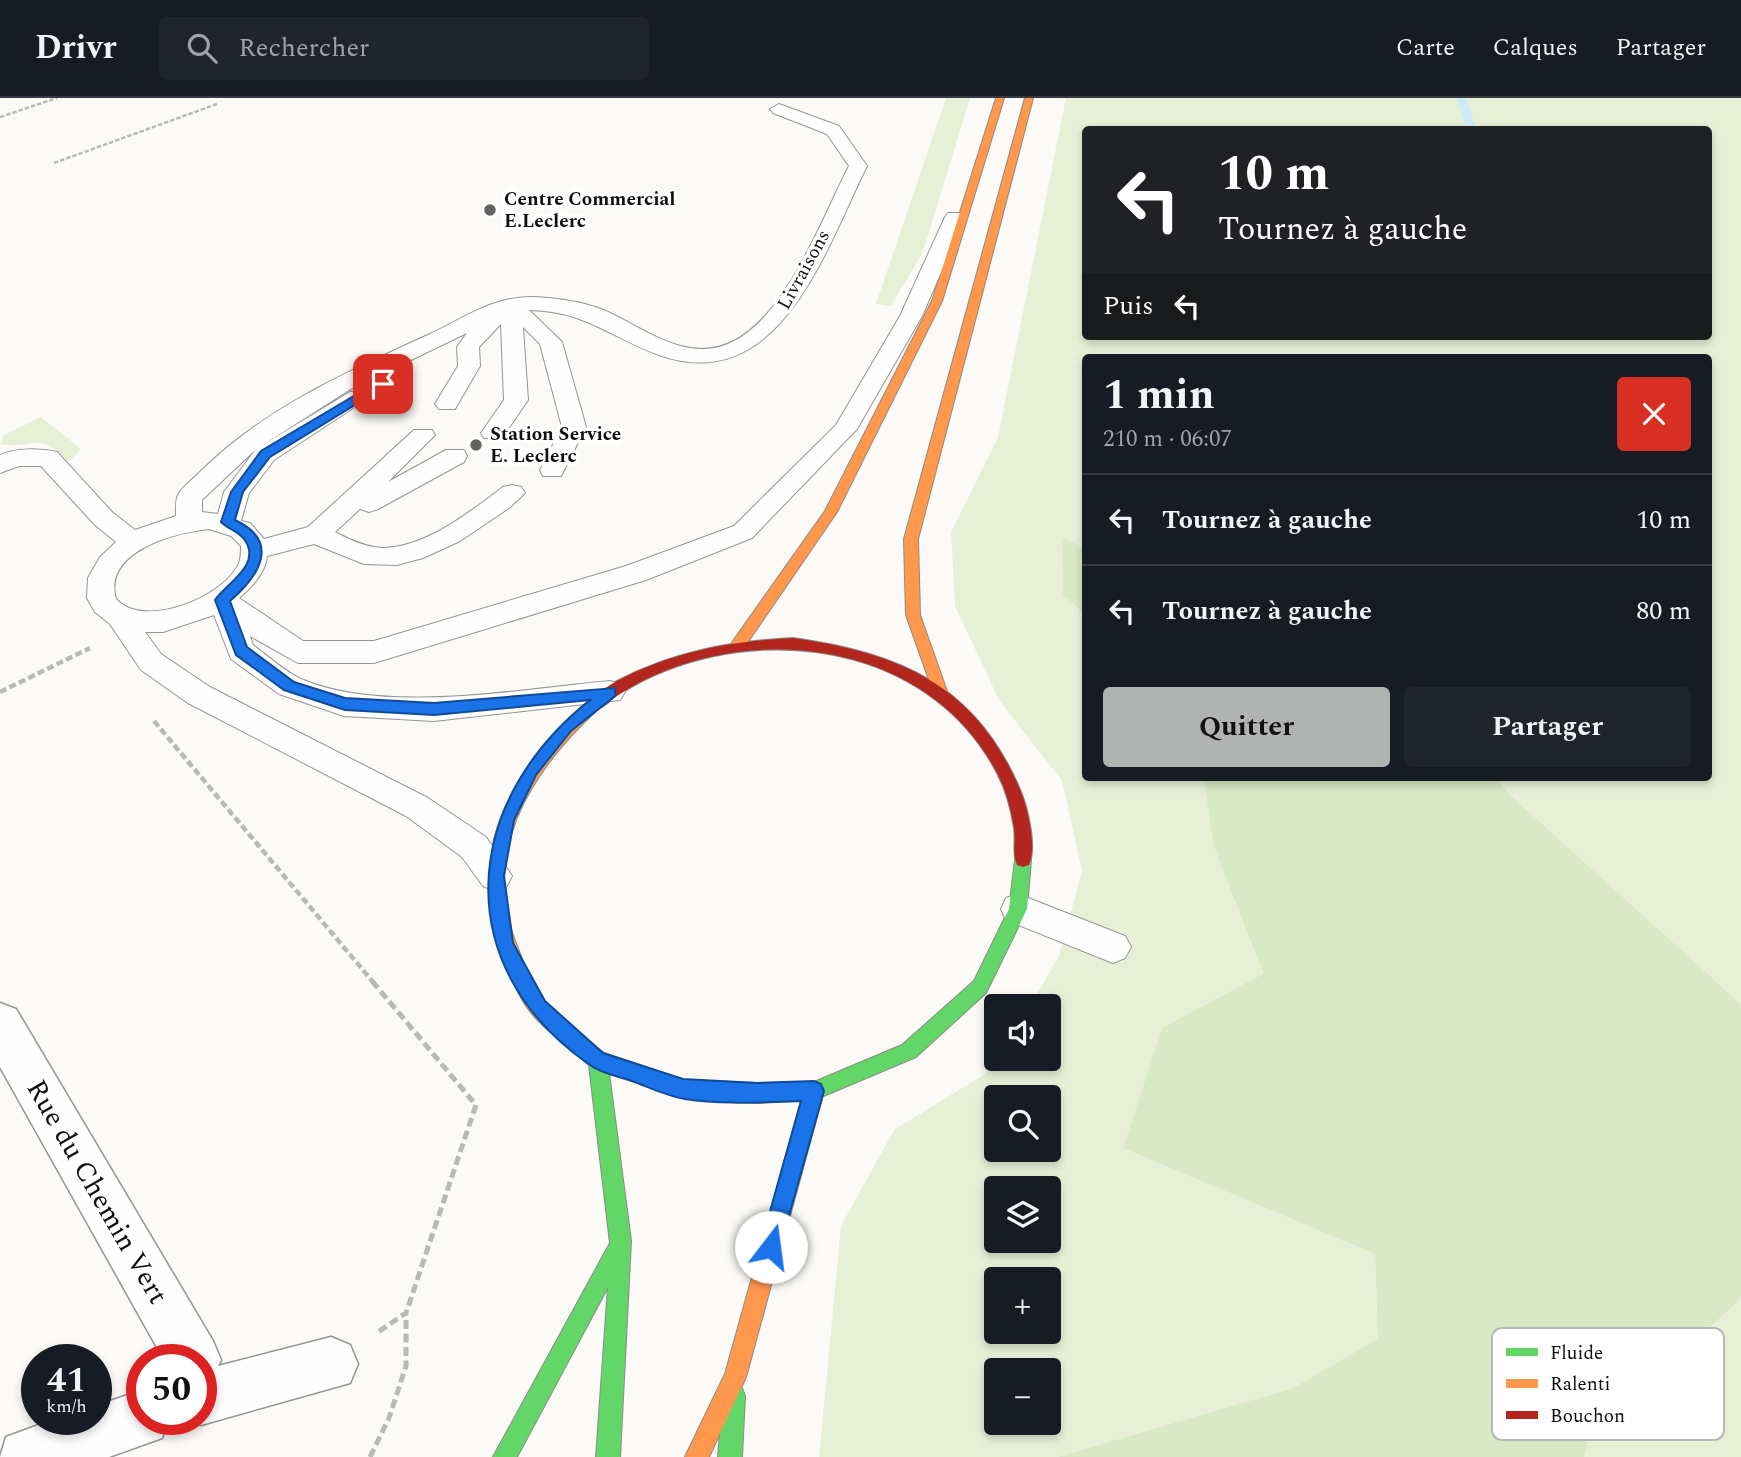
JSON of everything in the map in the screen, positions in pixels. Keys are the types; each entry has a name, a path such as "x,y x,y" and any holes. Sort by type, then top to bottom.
{"main road":[{"path":"738,645 831,512 937,301 999,98"},
{"path":"941,694 913,615 911,539 1028,98"},
{"path":"793,643 846,651 897,668 941,694 983,736 1012,787 1024,846 1018,909 980,987 909,1052 814,1091 757,1093 683,1089 598,1060 538,1008 504,944 495,876 506,820 530,771 566,727 610,692 672,661 738,645 793,643"},
{"path":"598,1060 621,1241 608,1457"},
{"path":"697,1457 735,1377 814,1091"},
{"path":"505,1457 621,1241"},
{"path":"730,1457 735,1377"}],"street":[{"name":"Rue du Chemin Vert","path":"0,1024 181,1344"},
{"name":"Rue du Chemin Vert","path":"217,1379 331,1364"},
{"path":"26,1457 126,1423"}],"lane":[{"path":"222,600 258,628 298,652 374,652 636,573 743,532 845,429 911,316 948,236 999,98"},
{"name":"Livraisons","path":"511,304 571,308 597,315 657,348 683,356 711,358 739,348 765,330 787,306 858,166 833,130 779,109"},
{"path":"228,522 237,492 265,454 341,406 472,340 511,304"},
{"path":"493,433 516,400 511,304"},
{"path":"511,304 551,342 574,427 552,470"},
{"path":"189,521 189,498 212,472 253,437 308,401 511,304"},
{"path":"447,404 469,366 468,347 472,340"},
{"path":"317,534 423,435"},
{"path":"256,550 317,534 455,456"},
{"path":"0,465 15,458 48,458 104,519 134,542"},
{"path":"317,534 350,551 385,557 432,544 488,513 512,493"},
{"path":"120,617 142,622 169,621 197,613 222,600 241,584 253,567 256,550 251,538 242,529 228,522 189,521 154,531 117,556 101,582 100,596 107,608 120,617 151,663 199,695 417,807 474,848 495,876"},
{"path":"222,600 241,651 289,686 345,704 434,709 610,692"},
{"path":"1018,909 1113,947"}],"path":[{"path":"0,117 57,98"},
{"path":"54,163 217,104"},
{"path":"0,692 93,647 102,657"},
{"path":"146,710 476,1105 406,1313 406,1366 389,1418 370,1457"},
{"path":"331,1364 406,1313"}],"green space":[{"path":"946,98 970,98 923,252 891,306 876,304"},
{"path":"1066,98 1741,98 1741,1004 1509,794 1499,781 1712,781 1712,354 1082,354 1082,547 1062,537 1063,595 1082,611 1082,781 1204,781 1214,847 1263,975 1162,1028 1123,1148 1375,1254 1378,1340 1293,1388 1057,1457 819,1457 841,1226 894,1130 990,1071 1061,1071 1061,994 1037,994 1059,956 1082,871 1062,781 999,700 955,606 951,532 998,437"},
{"path":"41,417 81,449 69,462 42,443 0,444 4,435"},
{"path":"1062,537 1082,547 1082,611 1063,595"},
{"path":"1204,781 1499,781 1509,794 1741,1004 1741,1299 1709,1328 1492,1328 1492,1440 1588,1440 1584,1457 1057,1457 1293,1388 1378,1339 1375,1254 1123,1148 1162,1028 1263,974 1214,847"},
{"path":"1741,1299 1741,1457 1584,1457 1588,1440 1724,1440 1724,1328 1709,1328"}],"waterway":[{"path":"1461,98 1471,126"}],"traffic: fast":[{"path":"572,1038 598,1060 683,1089 757,1093 814,1091 909,1051 980,987 1018,909 1023,860"},
{"path":"598,1060 621,1241 608,1457"},
{"path":"505,1457 615,1252"},
{"path":"730,1457 734,1396"}],"traffic: slow":[{"path":"738,645 831,512 937,301 1000,98"},
{"path":"941,694 913,615 911,539 1029,98"},
{"path":"572,1038 540,1010 519,973 504,935 497,898 497,862 505,826 519,792 539,761 564,731 593,705"},
{"path":"697,1457 735,1377 814,1091"}],"traffic: jam":[{"path":"793,643 873,658 924,682 948,701 970,722 1005,772 1016,800 1023,830 1023,860"},
{"path":"593,705 639,676 688,658 739,647 793,643"}],"place":[{"name":"Centre Commercial E.Leclerc","path":"490,210"},
{"name":"Station Service E. Leclerc","path":"476,445"}],"route":[{"path":"383,384 341,406 265,454 237,492 228,522 242,529 251,538 256,550 253,567 241,584 222,600 241,651 289,686 345,704 434,709 610,692 566,727 530,771 506,820 495,876 504,944 538,1008 598,1060 683,1089 757,1093 814,1091 771,1247"}]}
